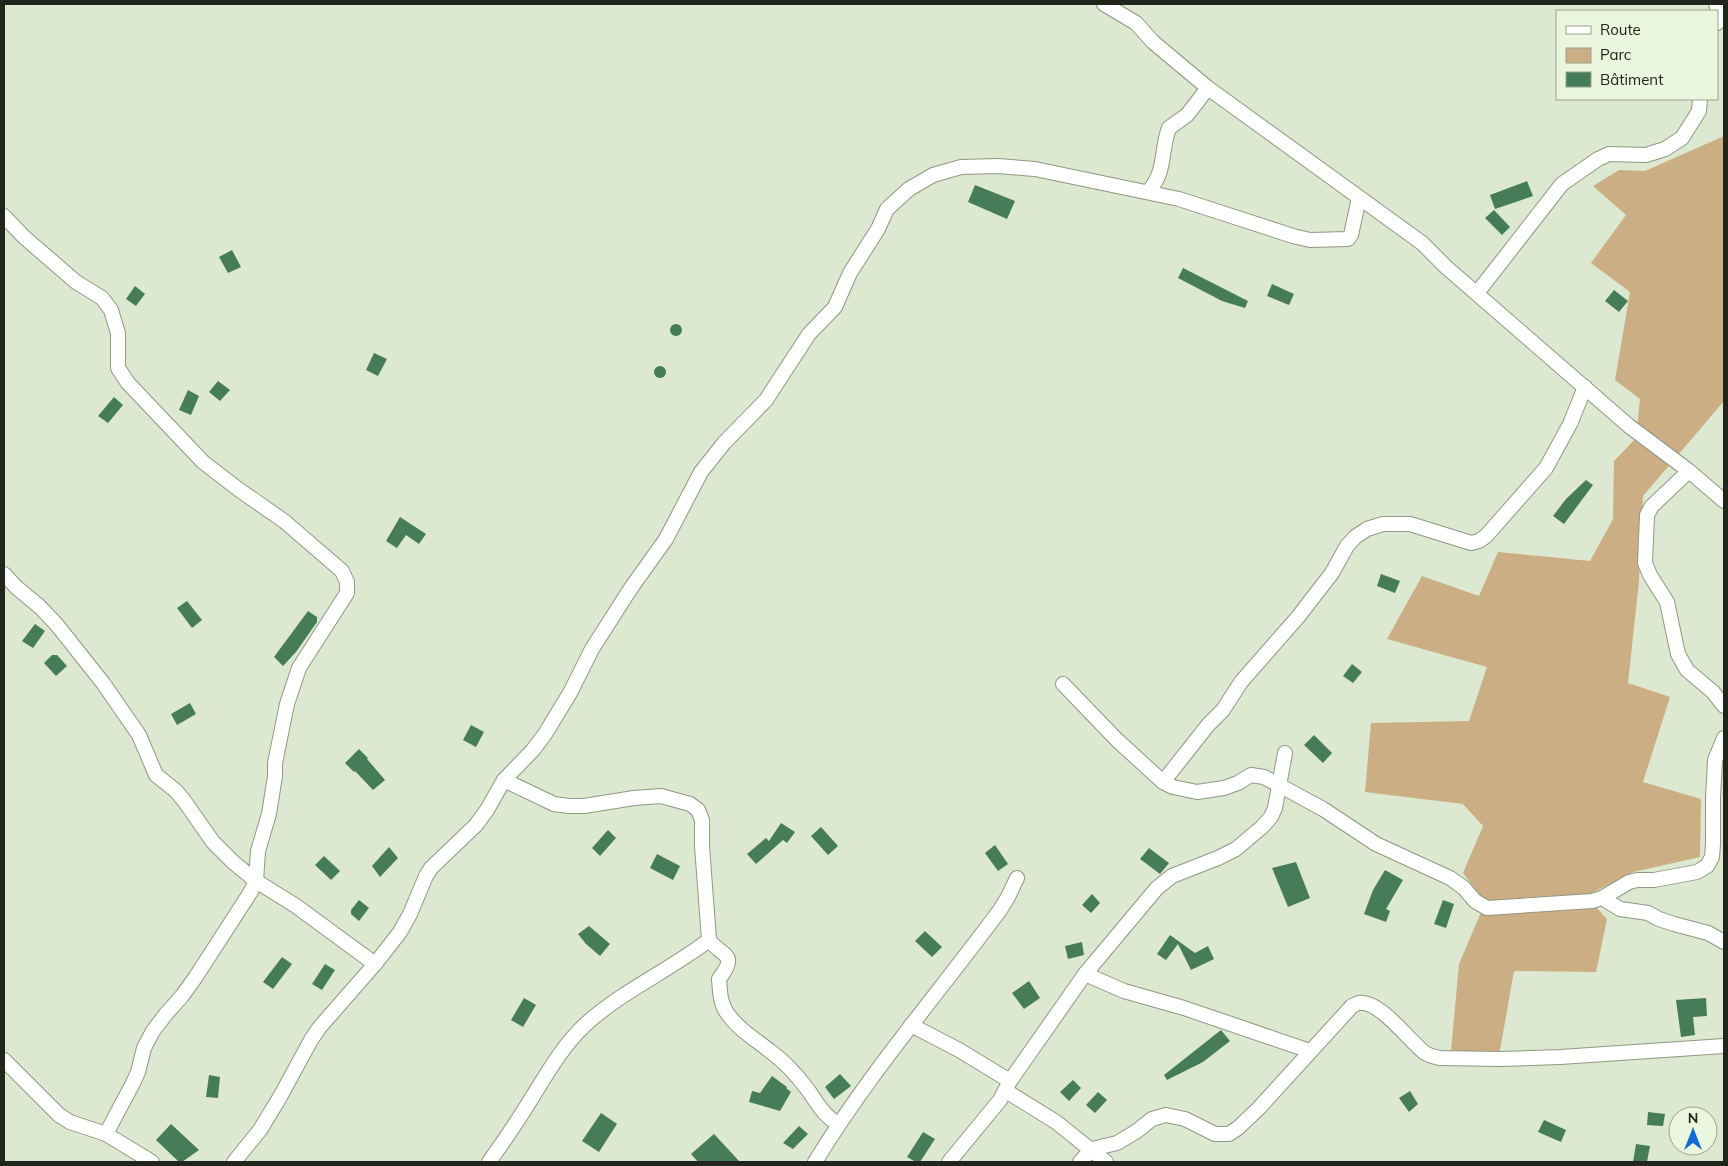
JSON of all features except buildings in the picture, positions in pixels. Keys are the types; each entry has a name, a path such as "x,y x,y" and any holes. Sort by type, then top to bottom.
{"street":[{"path":"1104,4 1136,23 1153,42 1208,88 1422,243 1446,267 1629,426 1689,471 1724,501"},
{"path":"1716,4 1720,14 1718,20"},
{"path":"1148,192 1153,186 1162,166 1169,128 1187,115 1208,88"},
{"path":"1476,293 1562,184 1598,159 1609,154 1646,155 1665,149 1682,138 1699,111 1700,100"},
{"path":"234,1162 265,1122 315,1034 400,932 431,868 476,825 504,780 534,750 570,693 592,649 631,588 666,539 701,472 729,438 766,400 809,334 835,307 850,273 887,210 909,189 933,175 960,167 998,166 1035,169 1179,199 1310,240 1348,239 1351,236 1359,198"},
{"path":"4,216 76,282 102,298 111,310 118,333 118,368 128,383 203,462 304,537 342,571 347,582 347,593 300,668 287,704 276,756 269,814 256,862 256,880 241,908 195,978 153,1031 144,1048 133,1083 106,1134"},
{"path":"1163,782 1208,725 1223,710 1242,682 1298,617 1332,573 1355,537 1367,529 1383,524 1410,524 1471,543 1479,541 1486,536 1546,468 1570,424 1585,387"},
{"path":"1689,471 1652,506 1646,515 1645,562 1650,575 1667,602 1678,654 1687,670 1713,692 1724,706"},
{"path":"4,574 57,625 103,683 139,736 156,775 176,791 213,842 233,862 256,880 296,906 375,964"},
{"path":"1063,684 1117,740 1163,782 1173,787 1197,792 1231,786 1251,775 1264,777 1323,809 1376,844 1450,878 1464,888 1475,901 1487,908 1592,901 1602,898 1621,886 1637,880 1654,880 1688,874 1697,872 1707,866 1712,857 1713,844 1714,769 1724,738"},
{"path":"949,1162 1000,1100 1085,974 1157,888 1172,876 1236,849 1271,817 1275,808 1285,753"},
{"path":"504,780 554,804 584,806 626,798 662,796 690,804 698,810 702,820 702,846 709,940 714,946 723,951 727,958 728,967 719,979 721,1001 726,1012 735,1023 790,1069 809,1091 828,1118 838,1124"},
{"path":"815,1162 838,1124 911,1025 1000,910 1017,878"},
{"path":"1602,898 1620,909 1648,913 1659,919 1708,933 1724,942"},
{"path":"488,1162 512,1131 562,1049 587,1023 625,994 688,956 709,940"},
{"path":"1085,974 1124,991 1184,1008 1310,1051"},
{"path":"1080,1162 1092,1149 1116,1143 1152,1120 1166,1115 1185,1120 1215,1134 1228,1134 1238,1128 1259,1108 1352,1006 1360,1003 1368,1004 1395,1023 1431,1057 1500,1059 1560,1057 1724,1046"},
{"path":"911,1025 959,1050 1092,1149 1106,1162"},
{"path":"4,1060 60,1115 70,1122 106,1134 152,1162"}],"green space":[{"path":"1724,136 1724,401 1643,496 1639,581 1628,683 1670,697 1643,782 1701,799 1700,857 1633,872 1586,896 1607,919 1596,972 1514,971 1499,1056 1451,1051 1459,964 1485,903 1463,873 1483,826 1463,804 1365,792 1371,723 1469,721 1487,667 1387,639 1422,576 1479,596 1498,552 1590,561 1613,519 1614,461 1636,438 1640,399 1615,380 1630,292 1591,263 1626,215 1593,186 1619,170 1645,171"}]}
